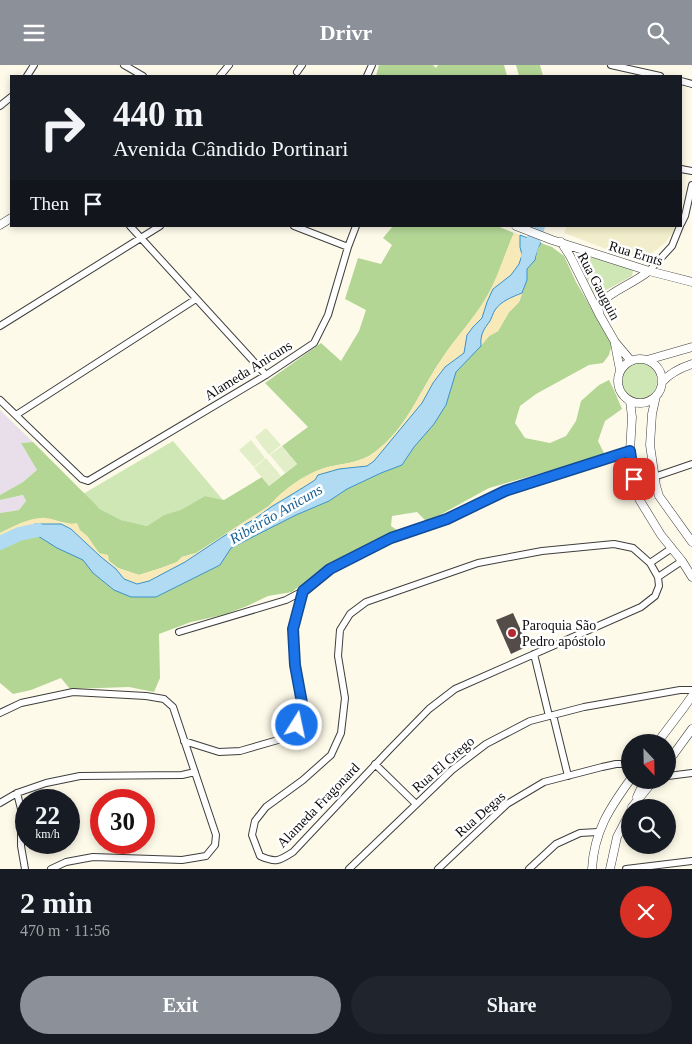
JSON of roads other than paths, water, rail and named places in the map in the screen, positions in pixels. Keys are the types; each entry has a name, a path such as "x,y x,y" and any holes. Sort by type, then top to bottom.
{"street":[{"path":"124,65 141,75"},
{"path":"298,72 302,65"},
{"path":"612,65 656,75"},
{"path":"0,106 10,98"},
{"path":"682,222 692,185"},
{"path":"684,216 692,218"},
{"path":"131,227 266,375"},
{"path":"0,326 159,227"},
{"path":"297,227 348,247"},
{"name":"Alameda Anicuns","path":"16,415 82,479 88,481 266,375 314,343 328,315 356,227"},
{"name":"Rua Ernts","path":"519,227 649,271 692,281"},
{"path":"599,314 598,305 605,298 649,271 672,245 680,227"},
{"name":"Rua Gauguin","path":"561,242 615,342 631,361"},
{"path":"0,400 16,415 196,299"},
{"name":"Rua Gauguin","path":"615,342 620,370"},
{"path":"647,360 653,363 661,375 662,383 660,390 650,401 644,403 630,401 624,397 617,384 620,370 625,364 636,359 647,360 692,347"},
{"path":"662,383 673,372 692,364"},
{"path":"656,396 652,414 650,445 654,477 659,496 692,542"},
{"path":"630,401 632,417 630,451 640,499 660,535 682,561 692,577"},
{"path":"179,632 286,599 303,591 330,569 391,538 447,519 505,491 630,451"},
{"path":"654,477 692,465"},
{"name":"Alameda Fragonard","path":"614,544 633,549 650,563 658,577 659,586 655,596 641,607 455,689 429,709 293,852 282,859 270,861 260,857 252,835 255,821 266,807 331,755 341,733 345,698 338,656 340,630 350,614 366,602 478,563 542,551 614,544"},
{"path":"650,563 672,548"},
{"path":"658,577 682,561"},
{"path":"184,741 219,752 240,751 278,740 297,725 302,703 295,665 293,629 303,591"},
{"path":"534,654 568,776"},
{"name":"Rua El Grego","path":"348,869 452,770 486,744 530,721 584,707 680,690 692,690"},
{"path":"0,713 21,703 73,692 146,695 164,699 173,707 216,835 216,845 206,855 182,860 93,857 66,862 51,869"},
{"path":"664,734 692,695"},
{"path":"676,751 692,729"},
{"path":"375,764 416,804"},
{"name":"Rua Degas","path":"438,869 507,804 544,783 609,765 621,764"},
{"path":"28,789 80,776 182,775 195,772"},
{"path":"676,775 692,773"},
{"path":"592,869 598,832 612,804 623,789"},
{"path":"639,799 647,789"},
{"path":"0,803 15,794"},
{"path":"610,869 617,837 621,829"},
{"path":"529,869 556,844 580,833 598,832"},
{"path":"22,854 25,869"},
{"path":"626,869 692,861"}],"water":[{"path":"520,235 541,243 537,249 535,260 527,269 527,280 522,293 497,307 483,332 481,346 456,372 446,405 434,424 414,447 402,465 347,489 329,501 296,515 231,548 220,565 156,597 131,597 114,590 93,573 83,560 57,548 38,536 19,534 35,524 61,524 71,529 116,569 124,579 137,584 149,581 185,562 315,480 318,475 339,469 367,466 374,461 422,403 445,367 464,353 467,335 482,318 493,289 511,275 519,264 522,255"}],"waterway":[{"name":"Ribeirão Anicuns","path":"528,256 538,227"},
{"name":"Ribeirão Anicuns","path":"0,543 19,534 38,530"}],"place":[{"name":"Paroquia São Pedro apóstolo","path":"512,633"}]}
